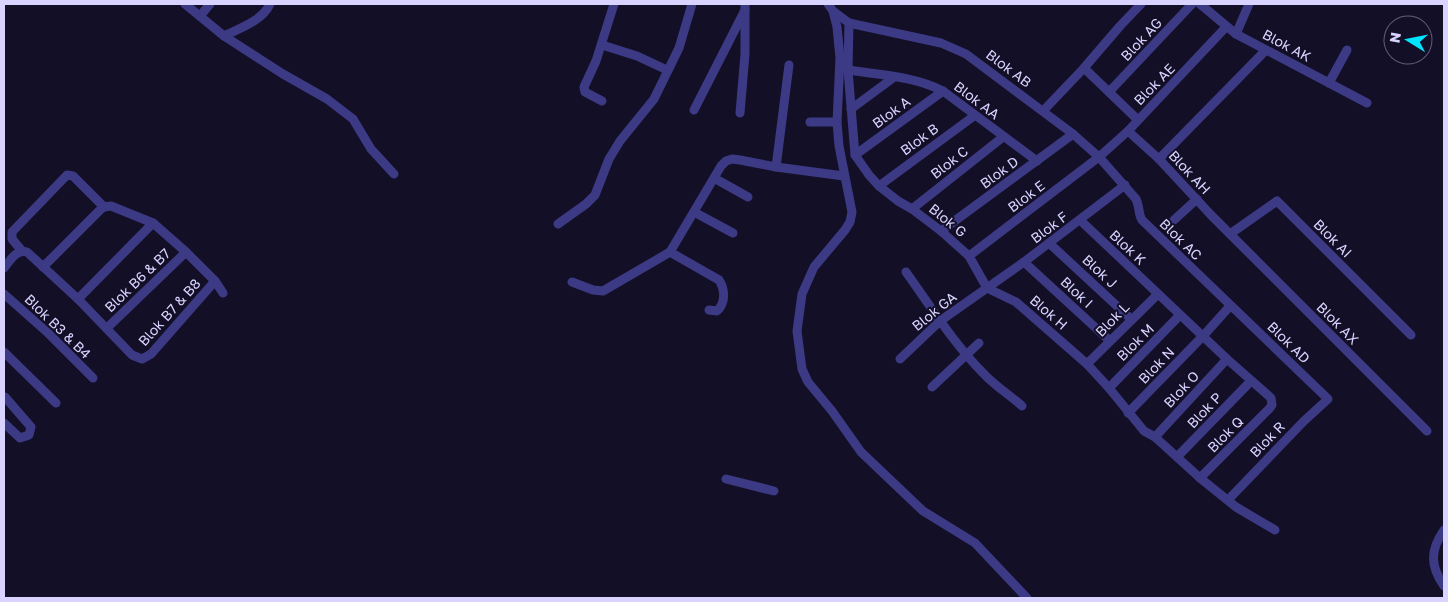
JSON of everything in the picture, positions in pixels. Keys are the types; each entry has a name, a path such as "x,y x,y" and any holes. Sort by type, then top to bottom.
{"street":[{"path":"185,4 224,36 283,74 327,99 353,119 371,149 394,174"},
{"path":"200,16 210,4"},
{"path":"224,36 256,19 270,4"},
{"path":"602,101 584,90 602,45 614,4"},
{"path":"558,224 579,210 595,195 612,153 654,99 679,48 692,4"},
{"path":"1043,111 1141,4"},
{"name":"Blok AG","path":"1109,92 1192,4"},
{"name":"Blok AK","path":"1200,4 1236,34 1367,103"},
{"path":"1236,34 1249,4"},
{"path":"694,110 745,7"},
{"path":"740,112 745,54 745,7"},
{"path":"830,8 849,23 848,70 855,155"},
{"path":"830,8 837,27 840,58 837,122 840,158 851,205 850,222 814,267 802,294 799,312 798,345 802,369 808,382 832,411 855,447 923,511 975,543 1027,598"},
{"name":"Blok AB","path":"849,23 941,43 966,54 1074,134 1125,185"},
{"name":"Blok AE","path":"1099,157 1128,131 1226,27"},
{"path":"602,45 637,56 668,70"},
{"path":"1159,158 1266,50"},
{"path":"1329,83 1347,50"},
{"path":"776,167 790,65"},
{"path":"1084,68 1138,120"},
{"name":"Blok AA","path":"848,70 916,80 930,85 943,92 1037,161"},
{"path":"851,109 893,78"},
{"name":"Blok A","path":"855,155 943,92"},
{"name":"Blok B","path":"879,186 974,116"},
{"path":"810,122 837,122"},
{"name":"Blok AH","path":"1128,131 1159,158 1230,234"},
{"name":"Blok D","path":"942,232 1074,134"},
{"name":"Blok C","path":"912,209 1003,137"},
{"name":"Blok G","path":"855,155 868,175 879,186 942,232 969,256 987,288"},
{"name":"Blok E","path":"969,256 1099,157"},
{"path":"572,282 593,290 602,291 670,252 726,161 732,159 844,176"},
{"path":"18,253 12,239 12,232 66,175 73,176 104,207"},
{"path":"714,178 748,197"},
{"name":"Blok F","path":"987,288 1125,185"},
{"name":"Blok AC","path":"1125,185 1139,205 1139,215 1142,220 1230,306"},
{"path":"1174,220 1197,199"},
{"name":"Blok AI","path":"1230,234 1277,201 1411,335"},
{"path":"43,267 104,207 112,206 153,223 186,252 215,281 224,293"},
{"path":"694,212 733,233"},
{"name":"Blok K","path":"1080,220 1251,382 1271,398 1272,405 1268,409"},
{"path":"78,299 153,223"},
{"name":"Blok AX","path":"1230,234 1427,431"},
{"name":"Blok J","path":"1049,243 1131,319"},
{"path":"4,268 18,253 27,252 107,328"},
{"name":"Blok B6 & B7","path":"107,328 186,252"},
{"path":"670,252 719,280 722,284 723,302 716,311 709,310"},
{"name":"Blok I","path":"1024,262 1110,341"},
{"path":"906,272 940,321 984,375 1022,406"},
{"name":"Blok B7 & B8","path":"107,328 132,355 142,359 151,354 215,281"},
{"name":"Blok GA","path":"900,359 940,321 987,288"},
{"name":"Blok H","path":"987,288 1016,302 1087,364 1144,431 1155,437 1200,478 1245,513 1275,530"},
{"name":"Blok B3 & B4","path":"4,294 48,333 93,378"},
{"name":"Blok L","path":"1087,364 1158,294"},
{"name":"Blok N","path":"1128,413 1204,336 1230,306"},
{"name":"Blok AD","path":"1230,306 1328,399"},
{"name":"Blok M","path":"1109,388 1180,315"},
{"path":"932,388 979,343"},
{"path":"4,352 56,403"},
{"name":"Blok O","path":"1155,437 1227,359"},
{"name":"Blok P","path":"1178,457 1251,382"},
{"path":"4,423 20,438 29,435 31,427 5,397"},
{"name":"Blok R","path":"1228,500 1304,421 1328,399"},
{"name":"Blok Q","path":"1200,478 1268,409"},
{"path":"726,479 774,491"},
{"path":"1444,530 1436,543 1433,555 1434,569 1444,586"}]}
